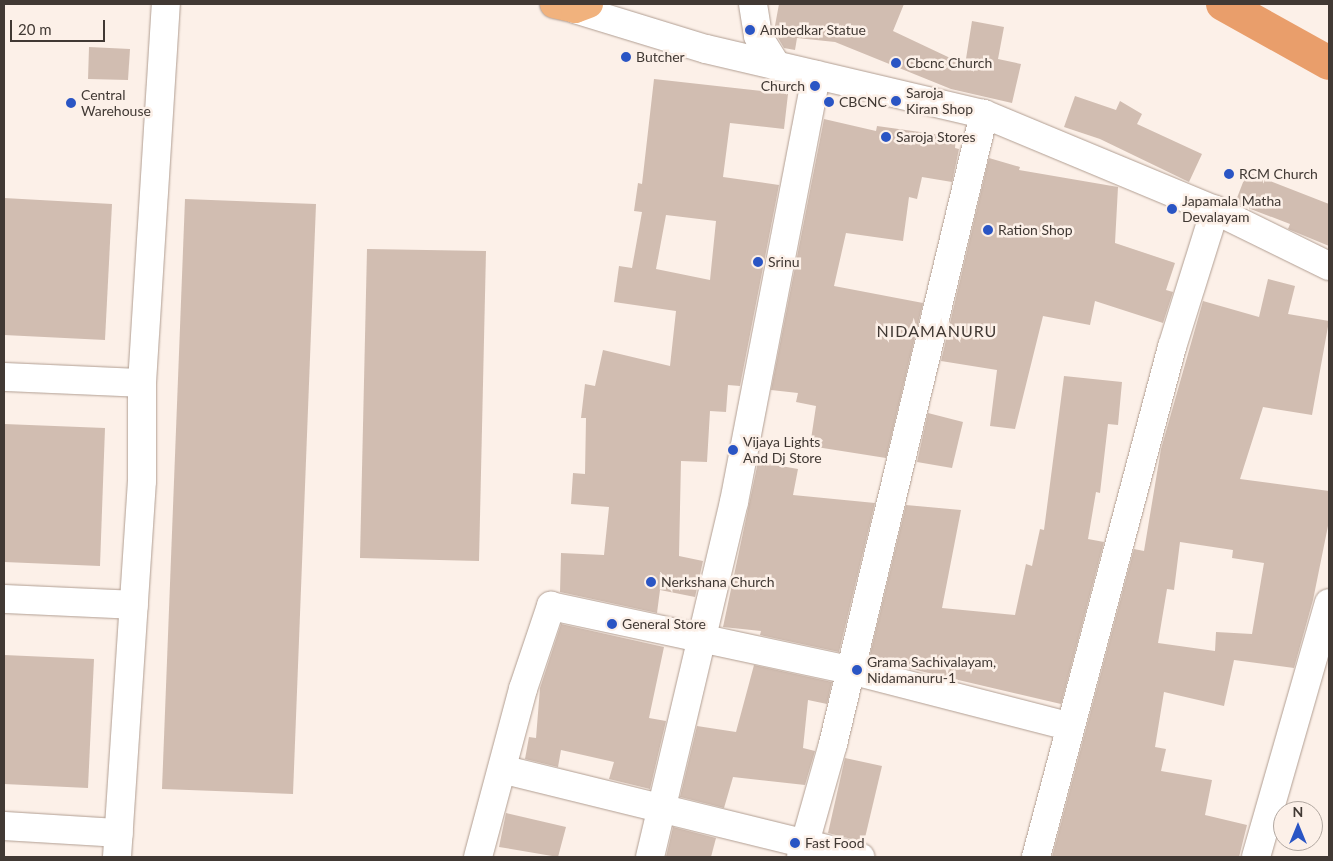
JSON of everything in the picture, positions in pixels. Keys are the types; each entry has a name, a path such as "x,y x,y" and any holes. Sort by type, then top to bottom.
{"street":[{"path":"4,826 118,845 142,481 142,383 166,4"},
{"path":"753,4 758,36 777,66"},
{"path":"573,5 777,66 984,114 1215,210 1329,266"},
{"path":"650,857 663,809 699,638 734,502 816,75"},
{"path":"803,851 850,670 984,114"},
{"path":"1036,857 1068,726 1172,347 1215,210"},
{"path":"4,377 142,383"},
{"path":"4,599 134,605"},
{"path":"1256,857 1329,603"},
{"path":"478,857 505,770 523,689 551,606 850,670 1068,726"},
{"path":"505,770 663,809 803,851 860,857"}],"building":[{"path":"779,4 904,4 893,31 965,65 972,21 1004,27 998,59 1021,64 1012,103 951,89 835,42 797,38 795,50 784,48 774,31"},
{"path":"89,47 130,49 128,80 88,79"},
{"path":"654,79 788,94 784,129 730,123 723,177 779,185 740,386 728,385 726,412 710,411 707,462 681,461 679,556 703,561 695,597 660,590 657,613 560,592 561,553 604,555 609,507 571,504 573,473 585,474 586,418 581,418 585,384 595,386 603,350 670,366 676,311 614,302 619,266 632,268 642,212 634,211 638,183 642,184","holes":["666,215 716,221 710,280 656,269"]},
{"path":"1075,96 1116,110 1120,101 1142,114 1137,124 1202,154 1189,182 1100,139 1064,127"},
{"path":"824,119 876,131 877,126 956,137 955,148 959,149 952,182 922,177 917,199 909,197 903,241 846,233 834,286 923,303 886,458 810,446 816,406 796,402 798,393 771,390"},
{"path":"989,158 1020,167 1019,170 1118,187 1115,243 1175,263 1166,290 1173,292 1163,323 1095,301 1090,325 1043,316 1015,429 990,426 997,370 941,361"},
{"path":"1247,172 1329,204 1329,246 1288,229 1290,224 1235,203"},
{"path":"4,198 112,204 105,340 4,335"},
{"path":"185,199 316,204 293,794 162,789"},
{"path":"367,249 486,251 479,561 360,558"},
{"path":"1268,279 1295,286 1288,314 1329,321 1312,415 1263,407 1240,479 1329,491 1329,521 1313,600 1294,668 1234,660 1224,706 1164,692 1155,747 1166,749 1161,771 1212,780 1205,815 1247,825 1239,857 1052,857 1134,549 1144,551 1161,449 1203,301 1259,317","holes":["1180,542 1233,550 1232,558 1264,563 1252,634 1216,632 1215,651 1158,643 1167,589 1174,590"]},
{"path":"1064,376 1122,382 1118,425 1108,424 1100,493 1096,492 1088,539 1104,542 1061,704 869,659 906,505 961,510 942,608 1015,615 1026,564 1032,566 1040,529 1044,530"},
{"path":"928,413 963,422 952,468 917,462"},
{"path":"4,424 105,428 100,566 4,562"},
{"path":"758,462 798,469 793,495 875,503 839,652 760,635 761,631 723,627"},
{"path":"561,624 664,647 649,718 666,721 650,789 609,779 614,762 561,750 558,767 525,759 529,737 536,738 540,688"},
{"path":"4,655 94,659 88,788 4,784"},
{"path":"754,665 832,682 827,704 808,700 803,748 815,751 805,785 733,777 724,808 680,797 697,726 736,732"},
{"path":"845,758 882,766 864,842 828,833"},
{"path":"506,813 566,827 558,857 499,847"},
{"path":"673,827 716,838 711,857 666,857"}],"waterway":[{"path":"1223,4 1329,63"}],"place":[{"name":"Ambedkar Statue","path":"750,30"},
{"name":"Butcher","path":"626,57"},
{"name":"Cbcnc Church","path":"896,63"},
{"name":"Church","path":"815,86"},
{"name":"Saroja Kiran Shop","path":"896,101"},
{"name":"CBCNC","path":"829,102"},
{"name":"Central Warehouse","path":"71,103"},
{"name":"Saroja Stores","path":"886,137"},
{"name":"RCM Church","path":"1229,174"},
{"name":"Japamala Matha Devalayam","path":"1172,209"},
{"name":"Ration Shop","path":"988,230"},
{"name":"Srinu","path":"758,262"},
{"name":"Vijaya Lights And Dj Store","path":"733,450"},
{"name":"Nerkshana Church","path":"651,582"},
{"name":"General Store","path":"612,624"},
{"name":"Grama Sachivalayam, Nidamanuru-1","path":"857,670"},
{"name":"Fast Food","path":"795,843"}],"district":[{"name":"NIDAMANURU","path":"937,331"}]}
